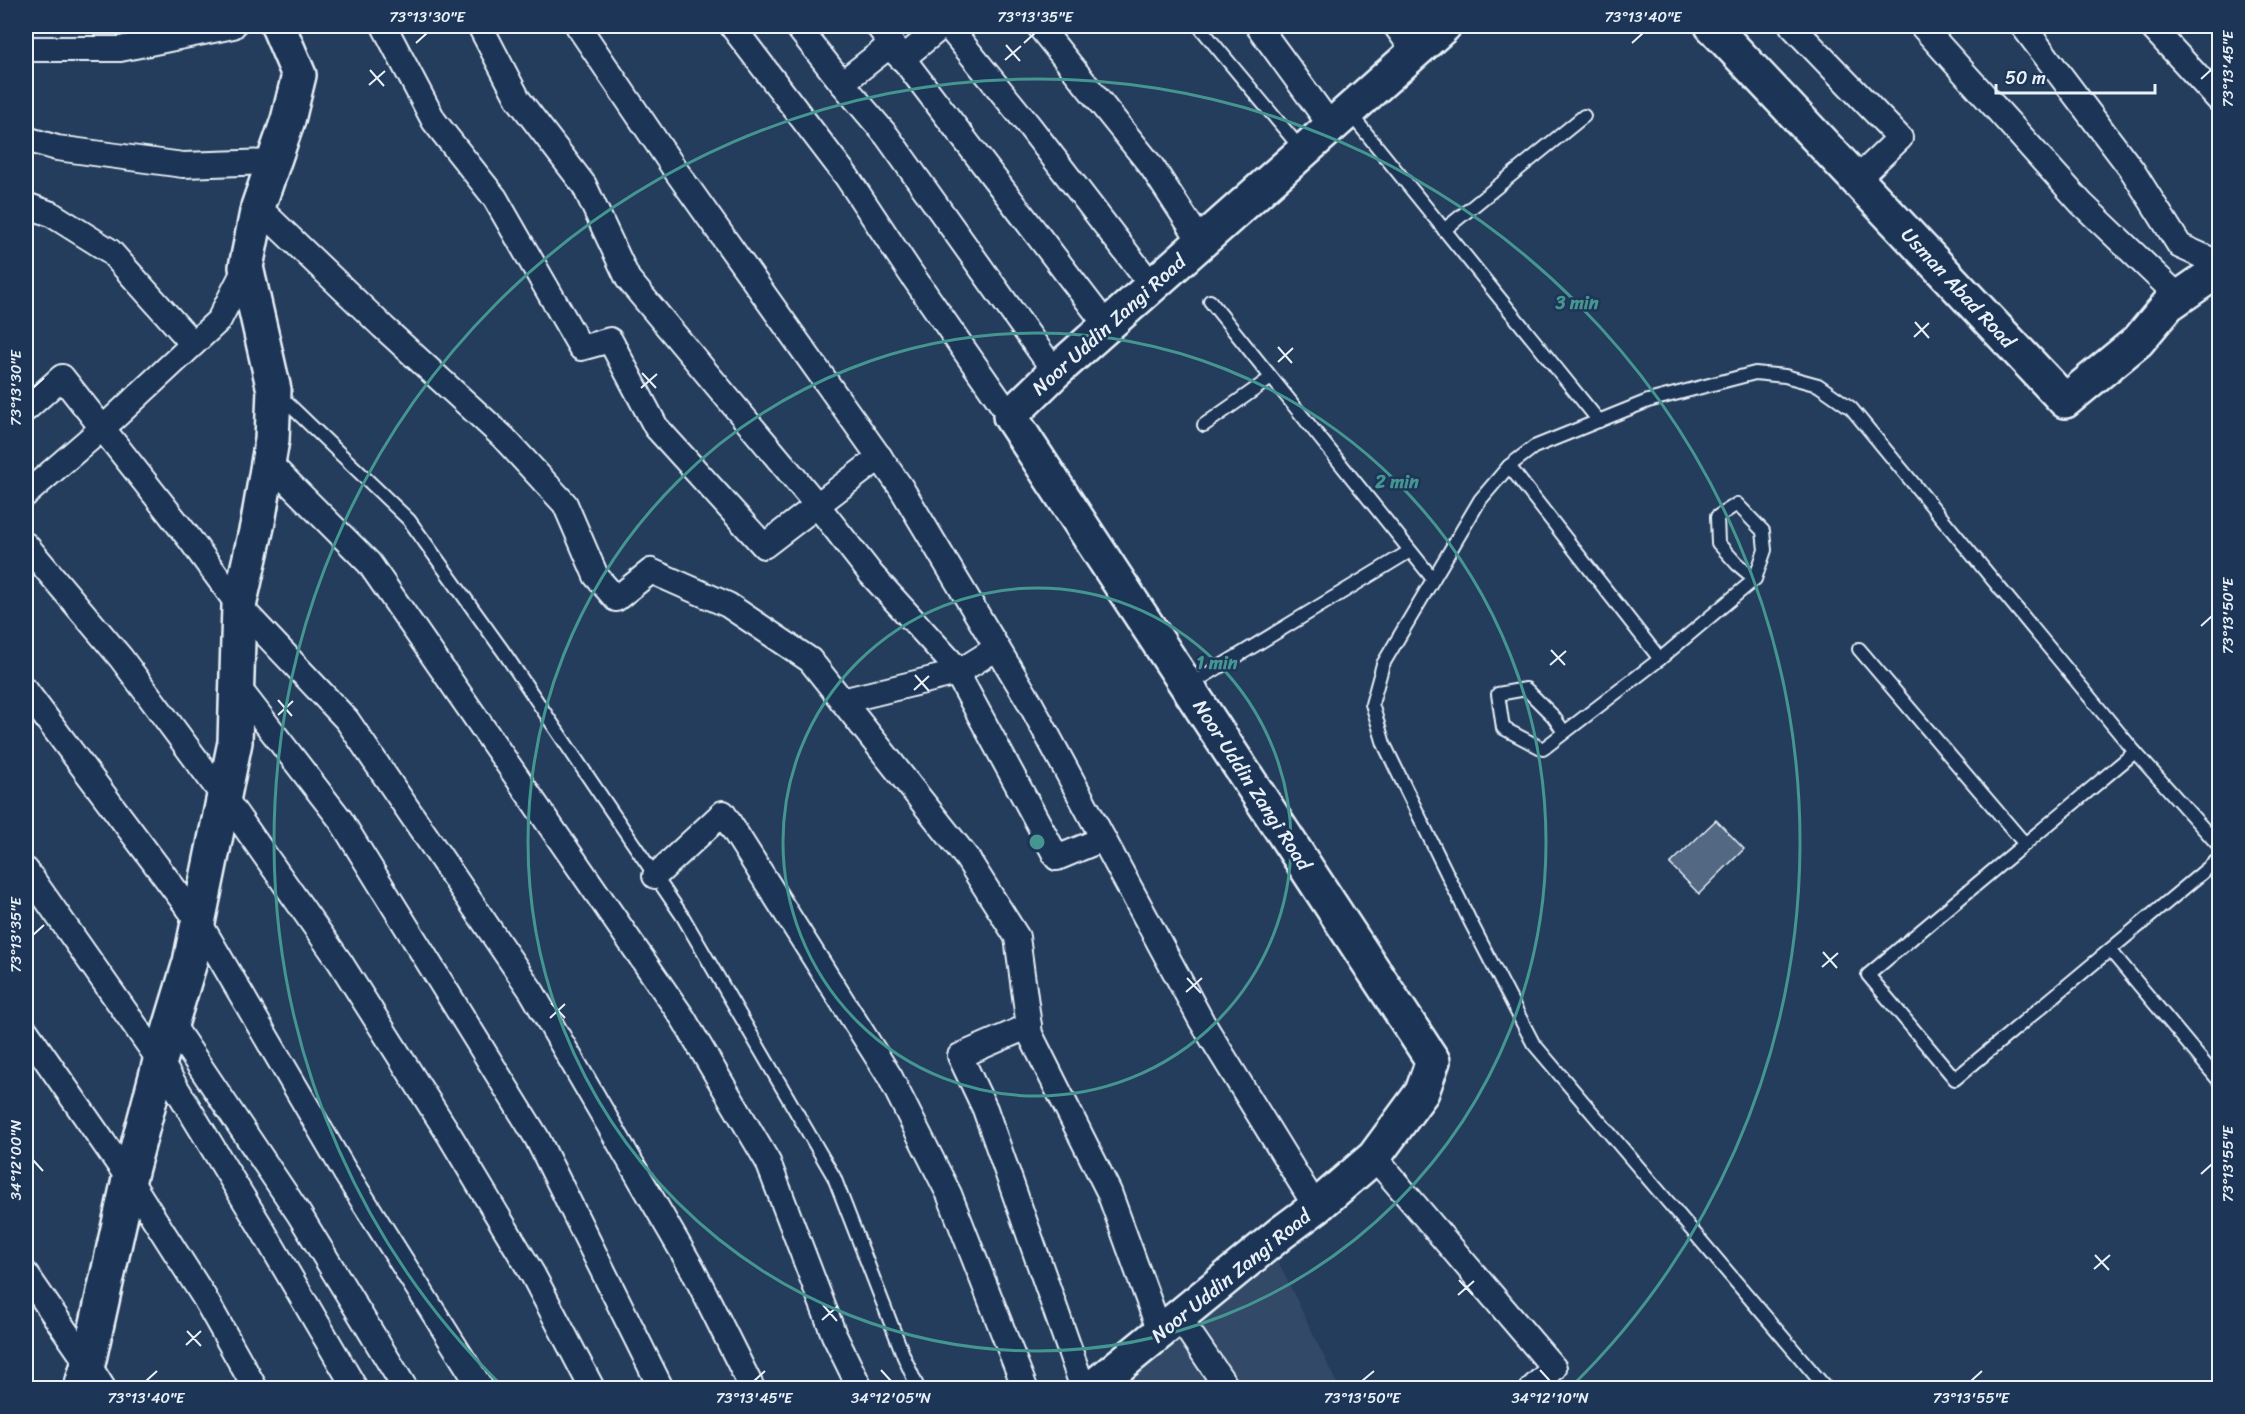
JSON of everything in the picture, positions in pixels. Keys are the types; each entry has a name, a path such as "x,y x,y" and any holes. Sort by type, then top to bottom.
{"street":[{"path":"26,50 120,49 232,26"},
{"path":"26,494 102,429 219,320 246,267 258,207 288,120 299,75 278,26"},
{"path":"384,26 434,121 495,198 581,348 610,340 656,427 764,546 880,457"},
{"path":"480,26 518,99 584,185 628,279 817,505 871,574 951,662 1057,858 1103,839"},
{"path":"578,26 674,168 900,486 1029,701 1202,1022 1316,1207"},
{"path":"732,26 847,177 910,273 1010,416"},
{"path":"797,26 887,136 1055,372"},
{"path":"878,26 1107,326"},
{"path":"902,59 942,26"},
{"path":"948,26 1030,127 1152,286"},
{"path":"1039,26 1152,167 1201,242"},
{"path":"1258,26 1339,118"},
{"path":"1396,26 1414,51"},
{"name":"Noor Uddin Zangi Road","path":"1092,1389 1374,1157 1422,1092 1433,1061 1010,416 1055,372 1444,26"},
{"name":"Usman Abad Road","path":"1712,26 2065,401 2138,341 2168,305 2220,269"},
{"path":"1792,26 1900,138 1857,179"},
{"path":"1922,26 2082,204 2179,297"},
{"path":"2023,26 2132,170 2180,246 2220,264"},
{"path":"2151,26 2220,100"},
{"path":"842,83 889,46 902,59"},
{"path":"26,139 57,148 183,165 274,162"},
{"path":"26,205 51,214 110,251 193,344"},
{"path":"258,207 383,327 503,437 565,504 596,576 616,599 651,571 728,605 810,660 967,858 1017,937 1030,1034 1108,1192 1169,1325 1227,1389"},
{"path":"91,1380 129,1179 160,1061 190,962 235,742 239,606 258,522 272,440 274,390 246,267"},
{"path":"26,409 62,377 189,538 239,606 347,720 532,992 693,1270 752,1389"},
{"path":"268,462 369,563 683,1018 768,1162 834,1335 860,1389"},
{"path":"26,545 122,658 340,962 450,1136 533,1275 592,1389"},
{"path":"842,701 957,673 997,648"},
{"path":"237,686 340,819 537,1138 661,1389"},
{"path":"26,691 199,922 345,1172 481,1389"},
{"path":"655,876 723,813 890,1077 949,1194 1025,1389"},
{"path":"26,870 160,1061 262,1229 355,1389"},
{"path":"171,1023 299,1214 405,1389"},
{"path":"1029,1026 960,1056 985,1109 1083,1389"},
{"path":"26,1031 129,1179 204,1297 255,1389"},
{"path":"1374,1157 1554,1368 1533,1389"},
{"path":"26,1274 91,1380"}],"lane":[{"path":"1199,26 1303,151"},
{"path":"1444,230 1584,116"},
{"path":"1339,118 1444,230 1599,421"},
{"path":"1210,301 1433,579"},
{"path":"1826,1389 1533,1043 1465,911 1384,744 1372,705 1383,664 1480,500 1509,466 1534,447 1648,400 1755,373 1785,376 1818,386 1851,408 2135,752 2220,848"},
{"path":"1204,425 1271,378"},
{"path":"274,390 409,520 503,651 683,917 834,1177 918,1389"},
{"path":"1509,466 1660,659"},
{"path":"1564,732 1553,716 1526,689 1498,694 1503,728 1543,749 1660,659 1755,579 1765,550 1763,531 1737,504 1717,517 1718,543 1737,564 1755,579"},
{"path":"1187,686 1410,550"},
{"path":"1860,649 2025,844"},
{"path":"2135,752 1868,975 1955,1079 2220,858"},
{"path":"2110,950 2220,1082"}],"shaded area":[{"path":"1274,1253 1339,1388 1104,1388"}],"building":[{"path":"1716,820 1744,849 1699,894 1670,864"}]}
